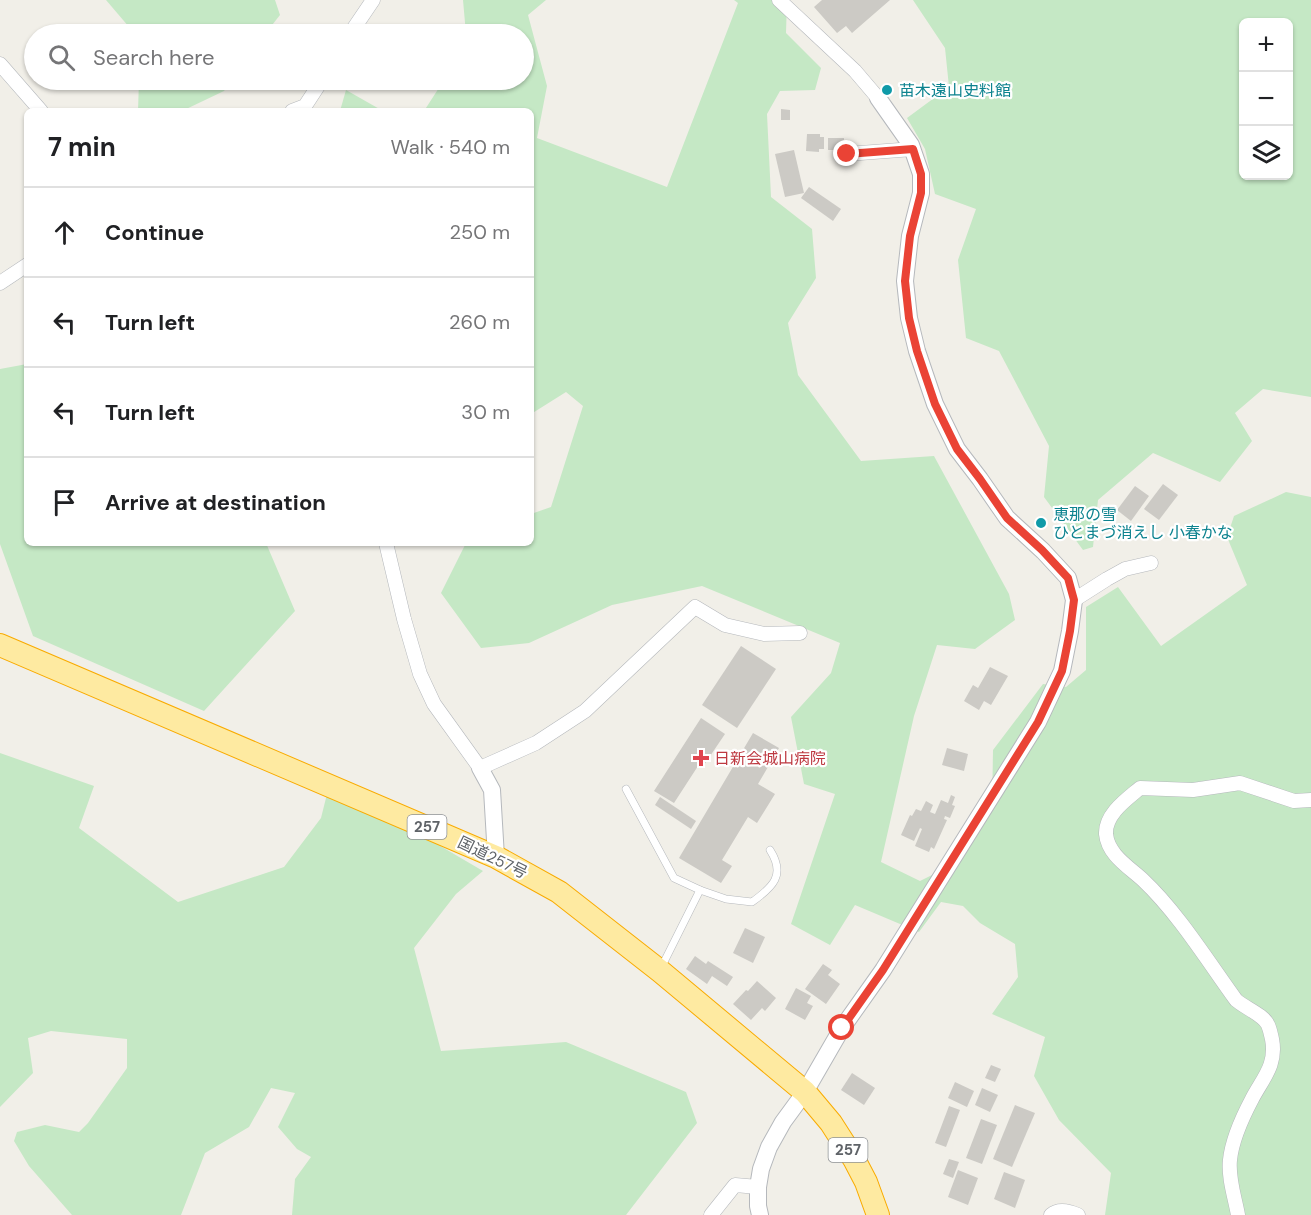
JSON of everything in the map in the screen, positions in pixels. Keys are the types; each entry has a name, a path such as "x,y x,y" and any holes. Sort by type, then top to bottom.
{"highway":[{"name":"国道257号","path":"0,645 496,857 560,892 660,971 805,1092 831,1123 854,1159 866,1182 878,1215"}],"street":[{"path":"357,24 373,0"},
{"path":"760,1215 758,1187 761,1168 769,1147 783,1122 805,1092 842,1028 883,970 1038,722 1062,671 1074,600 1068,578 1007,518 957,449 931,393 909,318 905,281 910,236 921,193 921,174 913,149 878,98 855,71 779,0"},
{"path":"0,64 38,108"},
{"path":"300,108 305,106 315,90"},
{"path":"847,154 913,149"},
{"path":"0,283 24,266"},
{"path":"387,546 420,674 434,704 480,768 492,790 496,857"},
{"path":"1074,600 1125,569 1151,563"},
{"path":"480,768 536,743 585,711 695,607 725,625 764,634 800,633"},
{"path":"1238,1215 1230,1179 1229,1160 1242,1120 1273,1058 1269,1026 1263,1017 1236,1000 1180,923 1145,882 1114,853 1107,843 1106,831 1117,806 1140,788 1193,790 1240,783 1294,801 1311,800"},
{"path":"711,1215 735,1185 758,1187"},
{"path":"1051,1215 1055,1211 1066,1210 1078,1215"}],"lane":[{"path":"626,789 674,878 700,890 726,899 752,902 769,890 778,873 776,859 770,850"},
{"path":"660,971 700,890"}],"green space":[{"path":"106,0 275,0 280,15 273,24 126,24"},
{"path":"463,0 546,0 528,15 530,24 465,24"},
{"path":"734,0 787,0 786,33 821,68 815,90 780,91 767,114 771,197 812,229 816,278 788,323 798,375 861,461 934,456 1009,594 1015,620 975,649 937,645 914,716 881,862 920,881 958,862 992,809 993,750 1043,684 1066,687 1086,670 1086,607 1118,587 1161,646 1247,585 1227,537 1234,516 1286,492 1311,497 1311,1215 1105,1215 1111,1173 1059,1120 1034,1076 1045,1037 992,1014 1018,977 1015,944 980,923 963,906 941,902 919,932 855,905 830,945 791,924 835,794 804,784 791,717 831,673 840,643 702,586 612,605 529,643 481,648 441,593 464,546 534,546 534,513 551,507 583,406 566,392 534,412 534,108 426,108 438,90 534,90 534,37 547,86 537,138 667,187 738,3"},
{"path":"913,0 1311,0 1311,397 1263,389 1235,413 1252,441 1220,482 1153,453 1098,500 1093,547 1083,550 1044,497 1049,446 999,351 966,338 958,260 976,209 935,194 925,149 907,118 949,87 945,48"},
{"path":"139,90 225,90 188,108 138,108"},
{"path":"346,90 378,108 341,108"},
{"path":"24,365 24,546 267,546 295,611 204,711 33,636 0,544 0,369"},
{"path":"0,753 94,786 79,828 178,902 284,867 321,818 327,794 413,830 483,871 456,894 414,948 441,1051 566,1042 686,1092 697,1123 626,1215 292,1215 295,1179 311,1157 297,1149 278,1127 295,1093 271,1088 249,1127 205,1153 181,1215 72,1215 29,1166 14,1141 17,1132 45,1125 79,1132 127,1068 127,1039 51,1031 28,1038 33,1073 0,1107"}],"building":[{"path":"822,0 890,0 852,33 846,26 837,33 814,7"},
{"path":"781,109 790,110 790,120 781,120"},
{"path":"807,134 820,134 820,137 824,137 824,149 819,149 819,152 806,151"},
{"path":"828,138 849,140 849,148 828,150"},
{"path":"794,150 804,193 785,197 775,154"},
{"path":"809,187 841,209 833,221 801,198"},
{"path":"1163,484 1178,495 1159,520 1144,509"},
{"path":"1135,486 1149,496 1131,521 1117,510"},
{"path":"741,646 776,669 737,728 702,705"},
{"path":"990,667 1008,676 991,705 984,701 979,710 964,701 973,685 978,688"},
{"path":"701,718 725,734 702,768 698,766 674,803 654,791"},
{"path":"753,733 779,748 758,784 775,794 757,823 748,817 722,860 732,866 721,883 679,858"},
{"path":"947,748 968,754 964,771 942,765"},
{"path":"951,795 955,797 952,805 955,806 950,818 945,816 944,819 947,820 934,849 931,847 929,852 915,846 922,829 920,828 914,841 901,835 910,815 912,816 916,809 921,811 926,801 933,805 930,812 935,814 941,800 948,803"},
{"path":"660,797 696,821 691,829 655,805"},
{"path":"745,928 765,937 753,963 733,953"},
{"path":"695,956 706,964 708,961 733,977 727,986 712,976 707,984 686,969"},
{"path":"823,964 832,970 828,975 840,984 826,1004 805,989"},
{"path":"757,981 776,998 765,1011 762,1008 751,1020 733,1004"},
{"path":"796,988 811,996 807,1003 813,1006 805,1020 785,1009"},
{"path":"991,1065 1001,1069 995,1082 985,1078"},
{"path":"852,1073 875,1088 864,1105 841,1090"},
{"path":"955,1082 974,1091 967,1107 948,1098"},
{"path":"982,1088 998,1095 990,1112 975,1105"},
{"path":"1015,1105 1035,1113 1012,1167 993,1159"},
{"path":"949,1106 960,1110 946,1147 935,1143"},
{"path":"981,1119 997,1125 982,1164 966,1158"},
{"path":"949,1159 959,1162 953,1178 943,1174"},
{"path":"958,1170 978,1178 968,1205 948,1197"},
{"path":"1004,1172 1025,1180 1015,1208 994,1199"}],"place":[{"name":"苗木遠山史料館","path":"887,90"},
{"name":"恵那の雪 ひとまづ消えし 小春かな","path":"1041,523"},
{"name":"日新会城山病院","path":"701,758"}],"route":[{"path":"842,1028 883,970 1038,722 1062,671 1074,600 1068,578 1007,518 957,449 935,404 917,351 909,318 905,281 910,236 921,193 921,174 913,149 847,154"}]}
